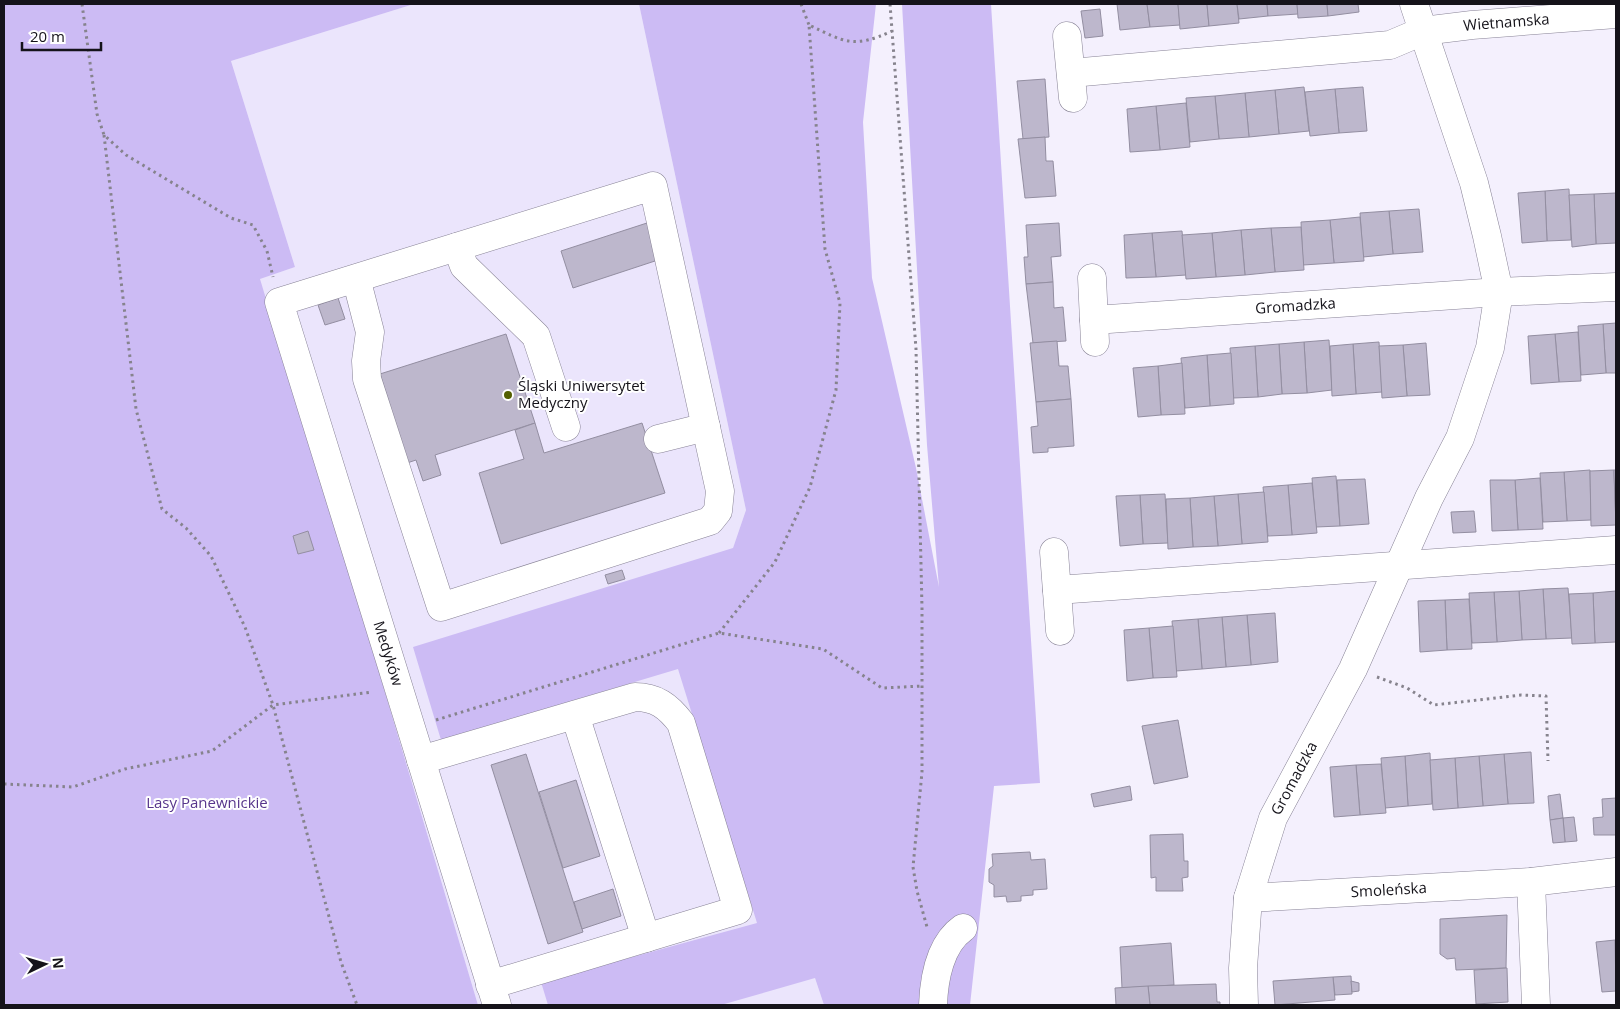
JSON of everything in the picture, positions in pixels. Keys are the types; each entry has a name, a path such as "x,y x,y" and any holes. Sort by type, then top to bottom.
{"street":[{"name":"Gromadzka","path":"1244,1005 1243,968 1248,898 1272,818 1353,669 1429,498 1460,438 1490,348 1499,292 1474,183 1414,4"},
{"path":"1067,36 1072,85 1390,45 1424,31 1425,4"},
{"name":"Wietnamska","path":"1424,31 1472,25 1616,14"},
{"path":"279,302 356,278 458,247 653,186 720,491 718,511 710,522 441,607 367,379 366,361 370,332 356,278"},
{"path":"458,247 464,266 536,336 566,428"},
{"name":"Gromadzka","path":"1092,278 1094,331 1499,292 1616,287"},
{"name":"Medyków","path":"279,302 493,995"},
{"path":"658,439 706,427"},
{"path":"1057,590 1616,550"},
{"path":"1054,552 1060,631"},
{"path":"421,760 635,697 648,697 665,705 681,722 738,910 646,938 493,995"},
{"path":"575,714 646,938"},
{"name":"Smoleńska","path":"1248,898 1531,882 1616,872"},
{"path":"1531,882 1536,1005"},
{"path":"933,1005 937,976 947,943 963,928"}],"path":[{"path":"82,4 97,114 104,135 136,409 162,508 186,528 211,556 246,627 272,705 341,962 357,1005"},
{"path":"719,634 776,562 810,487 836,390 840,303 825,249 809,24 801,4"},
{"path":"890,4 916,349 923,686 922,772 913,867 917,891 928,928 943,957"},
{"path":"809,24 847,43 870,41 892,31"},
{"path":"104,135 134,160 231,218 253,225 267,251 279,302"},
{"path":"411,728 719,634 823,649 882,688 923,686"},
{"path":"1353,669 1407,688 1434,705 1521,695 1546,696 1548,761"},
{"path":"4,784 73,787 125,769 212,750 272,705 397,688"}],"shaded area":[{"name":"Śląski Uniwersytet Medyczny","path":"414,4 639,4 746,510 733,548 815,978 824,1005 478,1005 371,645 259,279 295,267 231,61"}],"green space":[{"name":"Lasy Panewnickie","path":"4,4 414,4 231,61 295,267 260,279 478,1005 4,1005"},
{"path":"639,4 876,4 863,122 872,278 916,468 939,587 927,445 902,4 991,4 1040,783 994,786 970,1005 824,1005 815,978 721,1005 548,1005 541,982 757,923 678,669 441,740 413,647 733,548 746,510"}],"building":[{"path":"1117,4 1147,4 1150,27 1120,30"},
{"path":"1147,4 1178,4 1180,25 1150,27"},
{"path":"1178,4 1207,4 1209,26 1180,29"},
{"path":"1207,4 1237,4 1239,23 1209,26"},
{"path":"1237,4 1267,4 1268,16 1239,19"},
{"path":"1267,4 1297,4 1298,14 1268,16"},
{"path":"1297,4 1327,4 1328,16 1298,18"},
{"path":"1327,4 1358,4 1359,12 1328,16"},
{"path":"1100,9 1103,36 1085,38 1081,11"},
{"path":"1045,79 1049,137 1023,139 1017,81"},
{"path":"1304,87 1309,131 1279,134 1275,90"},
{"path":"1363,87 1367,131 1339,133 1335,89"},
{"path":"1335,89 1339,133 1310,136 1305,92"},
{"path":"1275,90 1279,134 1249,137 1245,93"},
{"path":"1245,93 1249,137 1219,139 1215,96"},
{"path":"1215,96 1219,139 1190,142 1186,98"},
{"path":"1186,103 1190,147 1160,150 1156,106"},
{"path":"1156,106 1160,150 1130,152 1127,109"},
{"path":"1045,137 1046,161 1053,161 1056,196 1025,198 1018,139"},
{"path":"1569,189 1571,240 1547,241 1545,191"},
{"path":"1545,191 1547,241 1522,243 1518,193"},
{"path":"1616,193 1616,243 1596,244 1594,194"},
{"path":"1594,194 1596,244 1572,247 1569,195"},
{"path":"1419,209 1423,252 1393,254 1389,211"},
{"path":"1389,211 1393,254 1363,257 1360,213"},
{"path":"1360,217 1364,261 1334,263 1330,220"},
{"path":"1330,220 1334,263 1303,265 1301,222"},
{"path":"650,222 661,259 573,288 561,251"},
{"path":"1059,223 1061,256 1051,257 1053,282 1026,284 1024,257 1028,257 1026,225"},
{"path":"1301,227 1304,270 1275,272 1271,228"},
{"path":"1271,228 1275,272 1245,275 1241,230"},
{"path":"1241,230 1245,275 1216,277 1212,233"},
{"path":"1182,231 1186,275 1156,277 1152,233"},
{"path":"1152,233 1156,277 1126,278 1124,235"},
{"path":"1212,233 1216,277 1186,279 1182,235"},
{"path":"1053,282 1054,308 1063,307 1066,341 1033,343 1026,284"},
{"path":"338,298 345,319 325,325 318,305"},
{"path":"1616,323 1616,373 1606,373 1603,324"},
{"path":"1603,324 1606,373 1581,375 1578,326"},
{"path":"1578,332 1581,381 1559,382 1555,334"},
{"path":"506,334 535,423 435,455 441,475 423,481 416,460 407,463 380,374"},
{"path":"1555,334 1559,382 1531,384 1528,336"},
{"path":"1329,340 1332,390 1307,393 1304,342"},
{"path":"1057,341 1059,366 1068,366 1071,399 1036,402 1030,343"},
{"path":"1304,342 1307,393 1282,394 1279,344"},
{"path":"1379,342 1382,392 1356,394 1353,344"},
{"path":"1426,343 1430,395 1407,396 1403,345"},
{"path":"1279,344 1282,394 1258,397 1255,346"},
{"path":"1353,344 1356,394 1332,396 1330,346"},
{"path":"1403,345 1407,396 1382,398 1379,346"},
{"path":"1255,346 1258,397 1233,398 1230,348"},
{"path":"1231,353 1234,404 1210,406 1207,355"},
{"path":"1207,355 1210,406 1185,408 1181,358"},
{"path":"1182,363 1185,414 1161,415 1158,366"},
{"path":"1158,366 1161,415 1138,417 1133,368"},
{"path":"1071,399 1074,446 1048,448 1048,452 1033,453 1031,427 1038,426 1036,402"},
{"path":"535,423 544,453 642,423 665,493 501,544 479,473 524,459 515,430"},
{"path":"1590,470 1591,520 1567,521 1564,472"},
{"path":"1614,470 1616,525 1591,526 1590,471"},
{"path":"1614,470 1616,470 1616,525 1614,475"},
{"path":"1564,472 1567,521 1543,522 1540,473"},
{"path":"1336,476 1340,526 1316,527 1312,478"},
{"path":"1540,478 1543,529 1518,530 1515,480"},
{"path":"1365,479 1369,524 1340,526 1337,480"},
{"path":"1490,480 1515,480 1518,530 1492,531"},
{"path":"1312,483 1317,533 1292,535 1288,485"},
{"path":"1288,485 1292,535 1268,536 1263,487"},
{"path":"1264,492 1268,542 1242,544 1238,494"},
{"path":"1165,494 1168,543 1143,544 1140,495"},
{"path":"1238,494 1242,544 1218,546 1214,496"},
{"path":"1140,495 1143,544 1120,546 1116,496"},
{"path":"1214,496 1218,546 1193,547 1190,498"},
{"path":"1190,498 1193,547 1168,549 1166,499"},
{"path":"1474,511 1476,532 1453,533 1451,512"},
{"path":"308,531 314,550 298,554 293,536"},
{"path":"622,570 625,579 608,584 605,575"},
{"path":"1568,588 1572,638 1546,639 1543,589"},
{"path":"1543,589 1546,639 1522,640 1519,591"},
{"path":"1519,591 1522,640 1497,642 1494,592"},
{"path":"1616,591 1616,642 1595,643 1593,593"},
{"path":"1494,592 1497,642 1472,643 1469,593"},
{"path":"1593,593 1595,643 1572,644 1569,594"},
{"path":"1469,599 1472,649 1447,650 1445,600"},
{"path":"1445,600 1447,650 1420,652 1418,601"},
{"path":"1275,613 1278,662 1251,665 1247,615"},
{"path":"1247,615 1251,665 1226,667 1222,617"},
{"path":"1222,617 1226,667 1202,669 1198,619"},
{"path":"1198,619 1202,669 1176,671 1172,621"},
{"path":"1173,626 1177,677 1153,678 1149,628"},
{"path":"1149,628 1153,678 1127,681 1124,630"},
{"path":"1178,720 1188,777 1154,784 1142,726"},
{"path":"1531,752 1534,803 1508,804 1504,754"},
{"path":"1430,753 1432,804 1408,806 1405,756"},
{"path":"526,754 583,932 548,944 491,765"},
{"path":"1504,754 1508,804 1483,806 1479,756"},
{"path":"1405,756 1408,806 1385,808 1381,758"},
{"path":"1479,756 1483,806 1458,808 1455,758"},
{"path":"1455,758 1458,808 1433,810 1430,760"},
{"path":"1381,764 1386,813 1360,815 1356,765"},
{"path":"1356,765 1360,815 1334,817 1330,767"},
{"path":"576,780 600,856 563,868 539,792"},
{"path":"1130,786 1132,800 1094,807 1091,794"},
{"path":"1560,794 1563,818 1550,820 1548,796"},
{"path":"1616,798 1616,835 1594,835 1593,818 1603,817 1602,799"},
{"path":"1574,817 1577,841 1565,842 1563,818"},
{"path":"1563,818 1565,842 1553,843 1550,820"},
{"path":"1183,834 1184,861 1188,861 1188,877 1182,878 1183,891 1156,891 1156,877 1151,878 1150,835"},
{"path":"1030,852 1031,860 1045,859 1047,889 1033,890 1033,895 1021,896 1021,901 1007,902 1006,896 994,897 994,885 989,882 989,869 993,866 992,854"},
{"path":"613,889 621,916 582,929 574,902"},
{"path":"1507,915 1506,968 1456,970 1455,958 1447,959 1440,954 1440,919"},
{"path":"1615,940 1616,991 1602,992 1596,942"},
{"path":"1171,943 1174,985 1122,988 1120,947"},
{"path":"1507,968 1508,1002 1476,1004 1474,970"},
{"path":"1351,976 1352,994 1335,995 1333,977"},
{"path":"1333,977 1335,1000 1275,1005 1273,981"},
{"path":"1351,981 1359,983 1359,991 1352,992"},
{"path":"1216,984 1217,1002 1220,1002 1220,1005 1150,1005 1148,986"},
{"path":"1148,986 1150,1005 1116,1005 1115,988"}],"place":[{"name":"Śląski Uniwersytet Medyczny","path":"508,395"}]}
